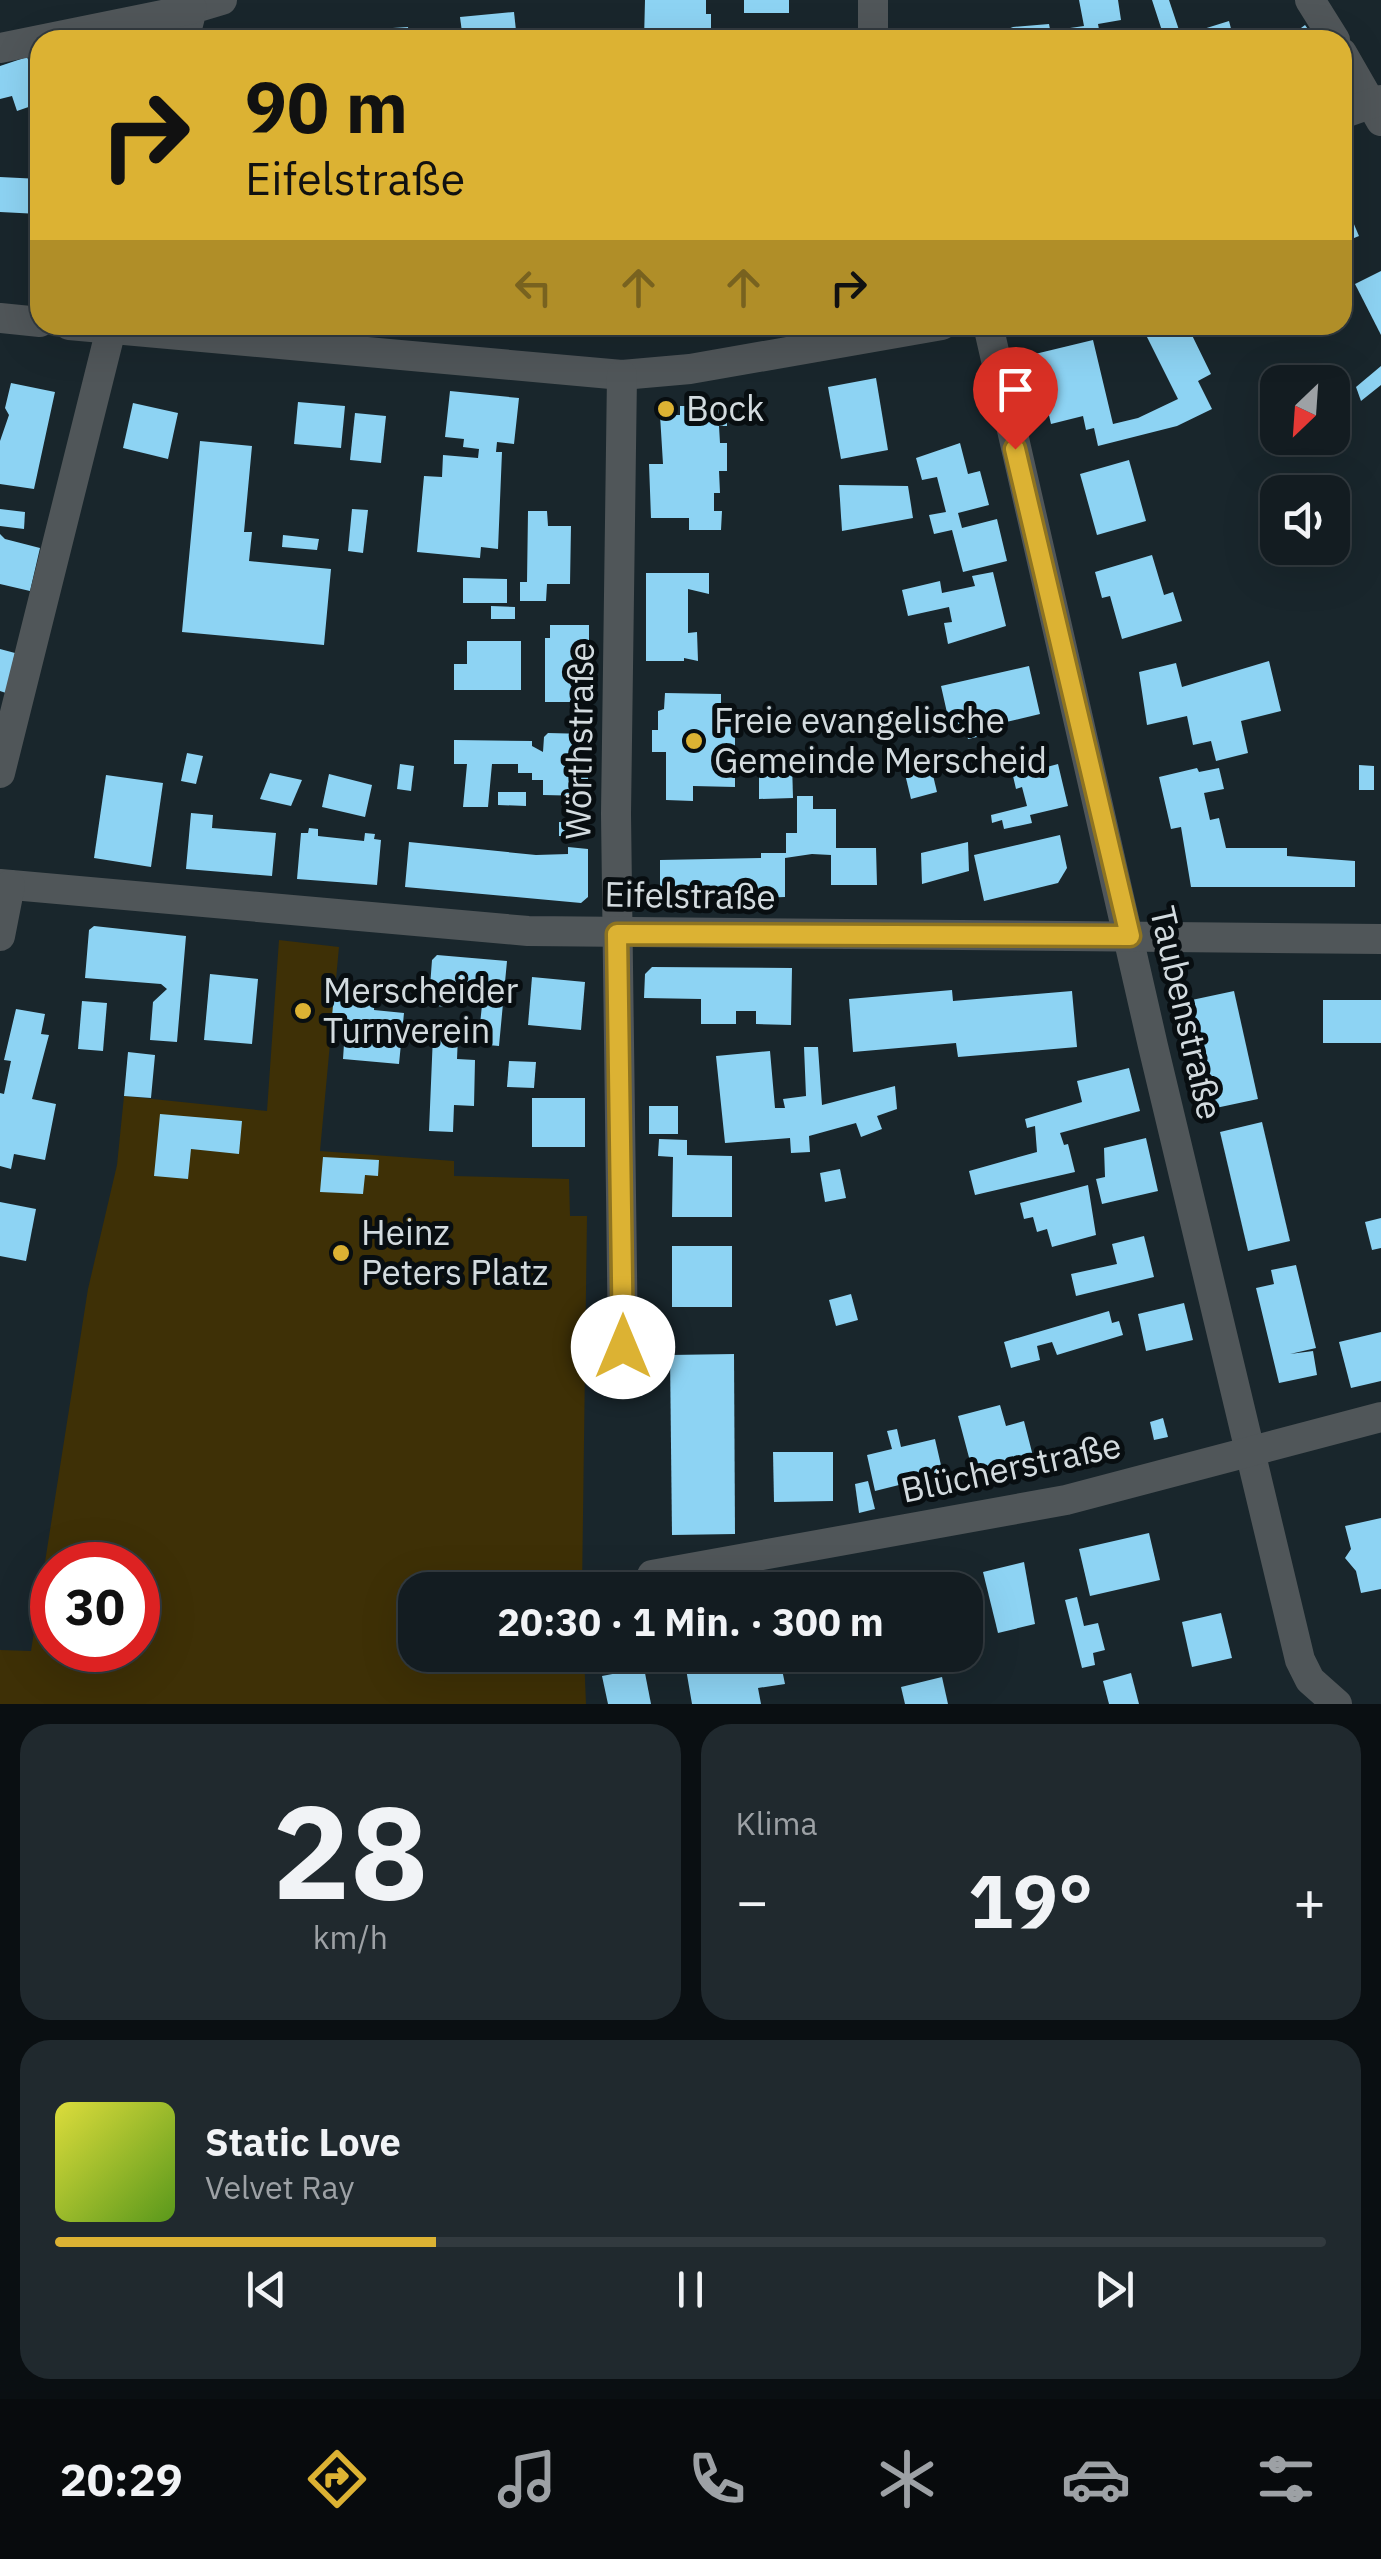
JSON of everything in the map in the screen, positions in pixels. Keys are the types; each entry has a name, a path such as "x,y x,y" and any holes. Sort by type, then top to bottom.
{"street":[{"path":"89,30 222,0"},
{"path":"873,0 873,30"},
{"path":"1310,0 1329,30"},
{"path":"187,30 192,9"},
{"path":"0,48 30,42"},
{"path":"1352,68 1378,108 1352,112"},
{"path":"0,318 30,321"},
{"path":"0,773 110,335"},
{"path":"197,335 622,375 690,370 853,335"},
{"name":"Taubenstraße","path":"990,335 1300,1660 1310,1680 1336,1704"},
{"name":"Wörthstraße","path":"622,375 617,934 623,1347"},
{"path":"0,936 5,884"},
{"name":"Eifelstraße","path":"5,884 386,920 617,934 1381,938"},
{"name":"Blücherstraße","path":"669,1572 1066,1500 1381,1416"}],"shaded area":[{"name":"Heinz Peters Platz","path":"279,940 339,947 320,1151 454,1161 454,1176 569,1179 570,1216 587,1216 582,1572 398,1572 398,1672 585,1672 586,1704 0,1704 0,1650 30,1651 30,1672 160,1672 160,1542 48,1542 88,1289 117,1165 124,1096 267,1111"}],"building":[{"path":"645,0 706,0 711,30 644,30"},
{"path":"744,0 789,0 789,13 744,13"},
{"path":"1079,0 1118,0 1121,20 1098,24 1099,30 1070,30 1084,26"},
{"path":"1152,0 1169,0 1179,30 1162,30"},
{"path":"514,12 516,30 462,30 460,17"},
{"path":"1229,21 1231,30 1200,30"},
{"path":"1049,24 1050,30 1006,30"},
{"path":"408,27 408,30 362,30"},
{"path":"27,57 30,106 17,111 12,96 0,99 0,66"},
{"path":"0,177 30,178 30,214 0,212"},
{"path":"1352,220 1359,236 1352,239"},
{"path":"1381,271 1381,335 1355,284"},
{"path":"1146,335 1192,335 1211,374 1198,381 1212,409 1177,426 1098,446 1094,428 1086,430 1083,416 1051,424 1035,354 1093,340 1113,424 1138,418 1178,399"},
{"path":"1381,366 1381,385 1361,401 1356,387"},
{"path":"876,378 888,450 841,459 828,387"},
{"path":"11,383 55,392 34,489 0,484 0,441 9,415 5,408"},
{"path":"450,391 519,398 514,444 497,442 496,452 502,452 498,549 481,547 480,558 417,552 424,476 442,477 443,455 478,458 479,449 463,447 464,439 445,437"},
{"path":"298,402 345,406 341,448 294,444"},
{"path":"133,403 178,413 168,459 123,448"},
{"path":"680,406 727,406 727,426 719,426 720,443 727,443 727,471 719,471 720,493 714,493 714,511 722,511 721,530 689,530 689,518 651,518 649,464 663,464 660,415 680,415"},
{"path":"355,413 386,416 381,463 350,460"},
{"path":"200,441 252,446 244,532 252,532 249,561 331,569 324,645 182,632"},
{"path":"960,443 968,474 980,471 989,505 958,513 962,528 997,519 1007,561 963,572 952,530 934,534 929,515 946,512 937,477 922,480 916,458"},
{"path":"1129,460 1146,521 1097,535 1080,474"},
{"path":"839,485 908,486 913,518 842,531"},
{"path":"0,509 25,512 24,529 0,526"},
{"path":"352,509 368,510 363,553 348,551"},
{"path":"528,511 547,511 548,526 571,526 570,584 547,584 546,601 520,601 520,582 527,582"},
{"path":"0,534 5,539 40,548 30,591 0,584"},
{"path":"283,535 319,539 317,550 282,547"},
{"path":"1152,555 1164,595 1173,592 1182,621 1122,639 1110,596 1102,598 1095,572"},
{"path":"993,572 1006,626 948,644 944,623 952,622 949,607 908,616 902,590 940,581 942,593 975,586 972,576"},
{"path":"646,573 709,573 709,594 688,589 688,633 697,632 698,661 646,661"},
{"path":"463,578 507,579 507,603 463,603"},
{"path":"491,606 515,607 515,619 491,619"},
{"path":"550,625 589,625 589,702 545,702 545,638 550,638"},
{"path":"467,641 521,641 521,690 454,690 454,664 467,664"},
{"path":"0,649 15,653 6,693 0,691"},
{"path":"1269,661 1281,711 1241,721 1248,753 1216,761 1211,741 1193,745 1187,716 1147,725 1139,672 1176,663 1182,687"},
{"path":"1029,666 1040,714 1002,723 1004,731 968,739 964,723 950,726 941,686"},
{"name":"Freie evangelische Gemeinde Merscheid","path":"665,693 721,694 721,711 731,710 731,730 735,730 735,787 693,786 693,801 666,800 666,752 652,752 652,730 658,730 658,711 664,709"},
{"path":"548,733 588,734 588,796 543,795 543,780 532,780 532,773 518,773 518,764 492,764 488,807 463,807 467,764 454,764 454,740 532,741 532,746 543,752"},
{"path":"187,753 203,756 196,784 181,781"},
{"path":"792,763 793,798 759,799 759,764"},
{"path":"400,764 414,766 411,791 397,789"},
{"path":"1058,764 1068,806 1030,815 1032,823 1004,829 1002,820 992,823 991,815 1027,806 1022,787 1016,789 1013,776"},
{"path":"1359,765 1374,766 1374,790 1359,790"},
{"path":"931,767 937,792 911,799 905,774"},
{"path":"1197,768 1199,772 1219,768 1224,789 1204,793 1210,820 1219,818 1226,848 1287,848 1287,856 1355,861 1355,887 1191,887 1181,827 1171,829 1159,777"},
{"path":"270,773 302,780 291,806 260,799"},
{"path":"329,774 372,785 365,817 322,807"},
{"path":"106,775 163,783 151,867 94,858"},
{"path":"498,792 526,792 526,806 498,805"},
{"path":"797,796 813,796 813,809 836,809 836,848 876,848 877,885 831,885 831,855 812,854 785,858 785,897 673,901 674,887 660,887 660,860 761,858 761,853 786,853 786,833 797,833"},
{"path":"191,813 213,815 212,828 276,833 272,876 186,869"},
{"path":"559,822 587,823 587,837 559,836"},
{"path":"309,828 318,829 318,836 364,841 365,833 375,834 374,839 381,840 377,885 297,879 301,833 308,833"},
{"path":"1060,835 1067,868 1058,883 984,901 974,855"},
{"path":"409,842 536,855 568,854 568,847 588,849 588,897 581,903 405,887"},
{"path":"968,842 969,871 922,884 921,853"},
{"path":"94,926 186,936 177,1042 150,1040 153,1002 167,989 161,984 85,978 89,930"},
{"path":"437,955 507,961 499,1046 478,1044 482,1005 450,1001 449,1007 435,1006 435,1000 429,1000 432,960"},
{"path":"652,967 792,968 791,1025 756,1024 756,1011 736,1011 736,1024 701,1024 701,999 644,998 645,974"},
{"path":"210,974 258,979 252,1044 204,1040"},
{"path":"532,977 585,982 581,1030 528,1025"},
{"path":"349,988 375,991 374,1010 404,1013 399,1064 343,1059 345,1029 331,1028 334,994 348,996"},
{"path":"952,990 953,1001 1072,991 1077,1047 958,1057 956,1043 853,1052 849,999"},
{"path":"1234,991 1258,1099 1211,1109 1187,1001"},
{"path":"1323,1000 1381,1000 1381,1043 1323,1043"},
{"path":"82,1001 107,1003 103,1051 78,1049"},
{"path":"16,1009 45,1014 41,1034 49,1035 32,1099 56,1104 45,1160 14,1154 11,1169 0,1166 0,1093 4,1094 11,1061 4,1060"},
{"path":"433,1035 458,1035 457,1059 475,1060 474,1106 454,1105 453,1132 429,1131"},
{"path":"804,1047 818,1047 822,1105 895,1086 897,1109 877,1116 882,1129 861,1137 856,1123 809,1136 810,1152 791,1153 790,1138 725,1143 716,1056 770,1051 775,1108 785,1108 783,1099 806,1096"},
{"path":"128,1052 155,1055 151,1098 124,1096"},
{"path":"509,1061 536,1062 534,1088 507,1087"},
{"path":"1129,1068 1140,1111 1060,1133 1064,1145 1068,1144 1075,1172 975,1195 969,1171 1037,1152 1035,1126 1027,1128 1025,1119 1082,1102 1077,1081"},
{"path":"532,1098 585,1098 585,1147 532,1147"},
{"path":"649,1106 678,1106 678,1134 649,1134"},
{"path":"160,1114 242,1121 239,1154 191,1149 188,1179 154,1176"},
{"path":"1262,1122 1290,1241 1248,1251 1220,1132"},
{"path":"1146,1138 1158,1191 1102,1204 1096,1179 1105,1177 1104,1148"},
{"path":"659,1139 687,1140 687,1155 732,1156 732,1217 672,1217 673,1157 658,1156"},
{"path":"323,1157 379,1160 378,1176 365,1175 363,1194 320,1192"},
{"path":"840,1169 846,1198 825,1202 820,1173"},
{"path":"1088,1185 1096,1235 1052,1247 1047,1229 1037,1232 1033,1217 1024,1219 1020,1203"},
{"path":"0,1202 36,1209 26,1261 0,1256"},
{"path":"1381,1218 1381,1248 1372,1250 1365,1222"},
{"path":"1144,1236 1154,1277 1076,1296 1071,1274 1117,1264 1112,1244"},
{"path":"672,1246 732,1246 732,1307 672,1307"},
{"path":"1296,1265 1316,1348 1290,1354 1313,1351 1317,1375 1279,1383 1256,1288 1274,1284 1271,1270"},
{"path":"851,1294 858,1320 836,1326 829,1300"},
{"path":"1184,1303 1193,1340 1146,1351 1138,1314"},
{"path":"1109,1311 1112,1323 1119,1321 1123,1335 1057,1355 1052,1342 1037,1346 1040,1360 1011,1368 1004,1342"},
{"path":"1381,1332 1381,1381 1351,1388 1339,1342"},
{"path":"734,1354 735,1534 672,1535 670,1355"},
{"path":"1000,1405 1006,1426 1024,1421 1035,1464 975,1480 958,1416"},
{"path":"1163,1418 1168,1437 1154,1440 1150,1422"},
{"path":"897,1429 901,1447 935,1439 943,1474 875,1491 867,1455 892,1449 887,1431"},
{"path":"773,1452 833,1452 833,1501 774,1502"},
{"path":"868,1481 875,1509 859,1513 855,1484"},
{"path":"1381,1518 1381,1589 1361,1593 1356,1571 1345,1558 1351,1549 1345,1526"},
{"path":"1149,1533 1160,1580 1090,1596 1079,1549"},
{"path":"1024,1562 1035,1624 998,1633 983,1572"},
{"path":"1077,1597 1084,1626 1098,1623 1105,1650 1093,1653 1095,1665 1082,1668 1065,1600"},
{"path":"1221,1613 1232,1658 1192,1667 1182,1622"},
{"path":"645,1672 651,1704 608,1704 602,1676"},
{"path":"687,1672 783,1672 785,1684 758,1688 761,1704 692,1704"},
{"path":"1131,1673 1139,1704 1109,1704 1103,1681"},
{"path":"942,1677 948,1704 905,1704 901,1687"}],"place":[{"name":"Bock","path":"666,409"},
{"name":"Freie evangelische Gemeinde Merscheid","path":"694,741"},
{"name":"Merscheider Turnverein","path":"303,1011"},
{"name":"Heinz Peters Platz","path":"341,1253"}],"route":[{"path":"623,1347 617,934 1130,936 1015,449"}]}
